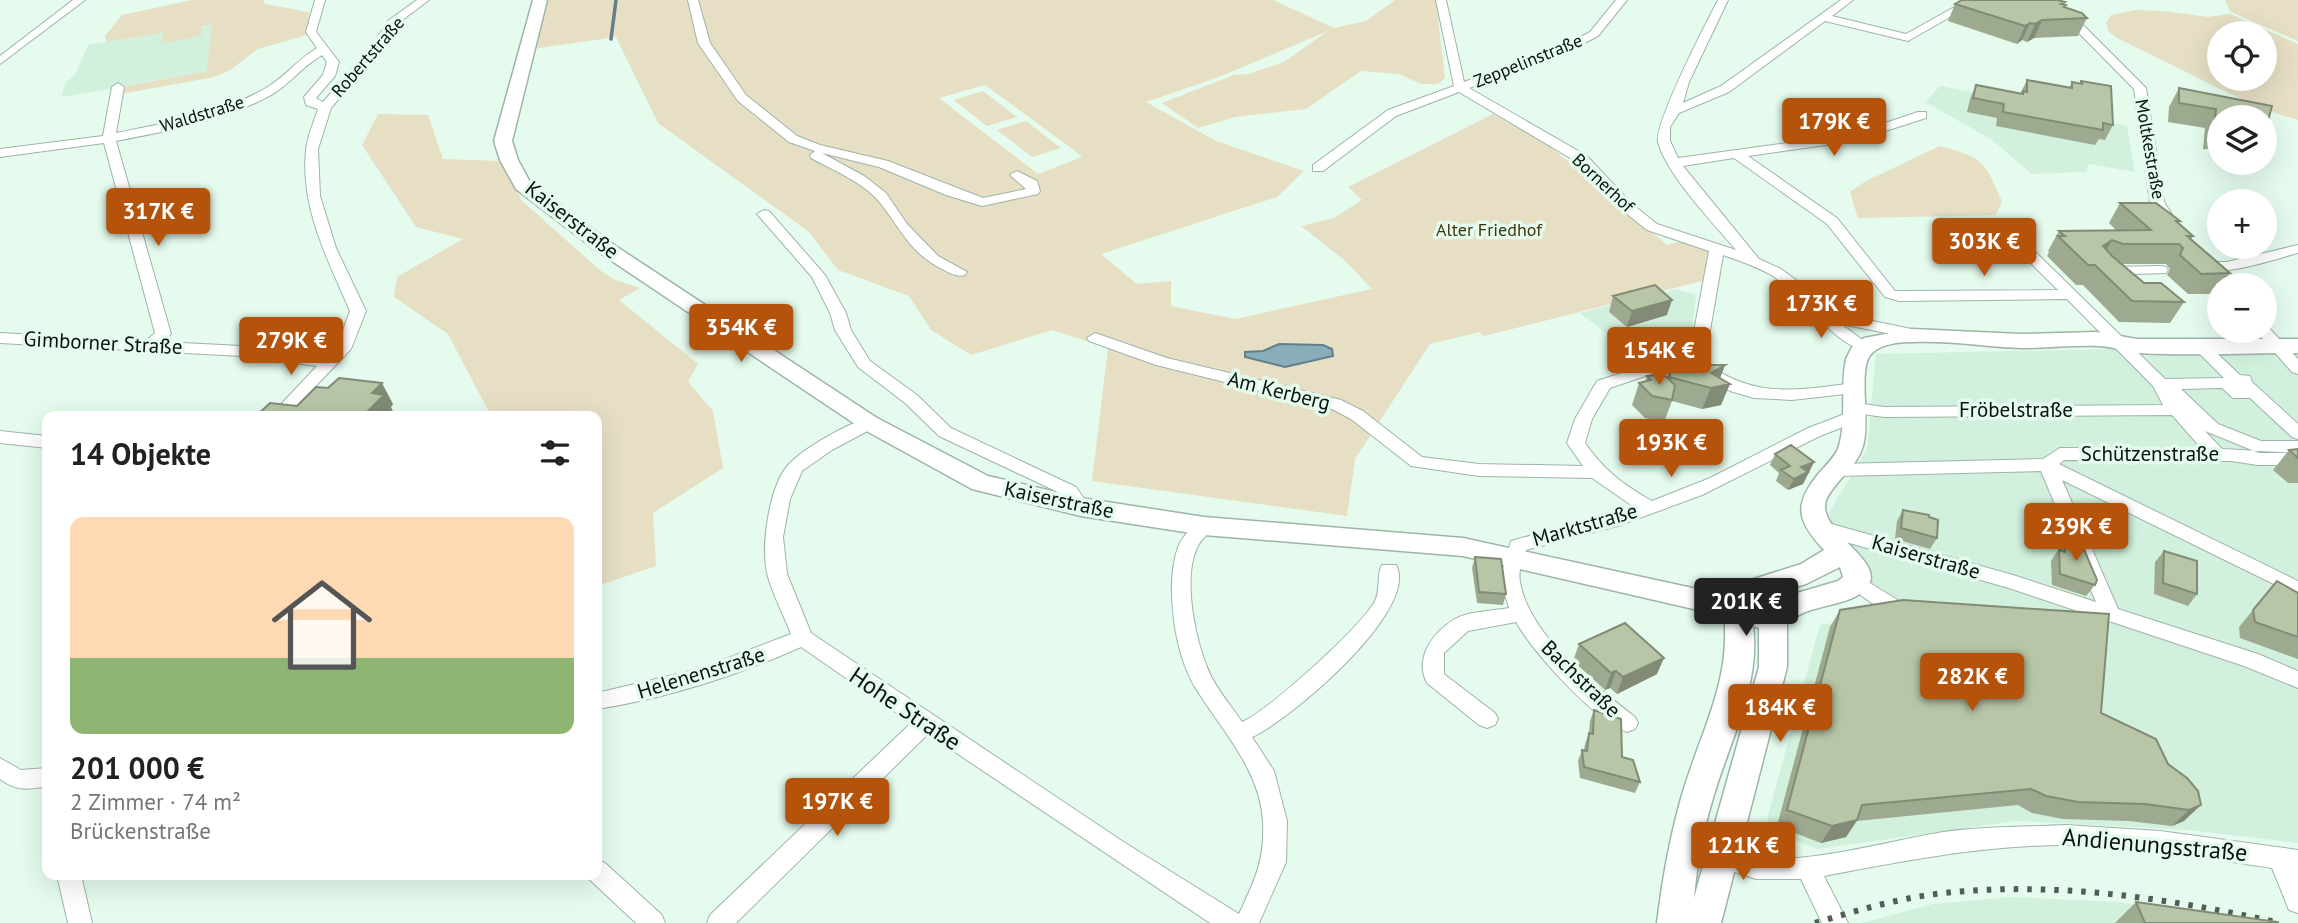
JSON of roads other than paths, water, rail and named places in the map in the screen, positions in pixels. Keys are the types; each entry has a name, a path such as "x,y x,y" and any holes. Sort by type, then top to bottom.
{"street":[{"path":"0,61 80,0"},
{"path":"320,0 311,33 333,62 332,69 310,97 310,102 325,107"},
{"name":"Robertstraße","path":"283,411 345,346 358,312 329,248 313,196 312,149 325,107 378,45 393,22 424,0"},
{"name":"Kaiserstraße","path":"540,0 503,141 509,160 523,185 604,247 869,423 981,483 1081,507 1204,526 1463,547 1737,608 1773,622 1784,611 1843,590 1857,582"},
{"path":"694,0 704,43 742,98 801,146 859,179 881,196 902,227 933,259 960,272"},
{"path":"1318,168 1392,113 1460,88 1441,0"},
{"name":"Zeppelinstraße","path":"1460,88 1573,45 1594,34 1622,0"},
{"path":"1723,0 1683,82 1674,111 1664,127 1664,141 1674,163 1754,262 1776,272 1798,289 1840,332 1864,347"},
{"path":"1674,111 1725,89 1848,0"},
{"path":"1825,18 1908,38 1975,0"},
{"name":"Moltkestraße","path":"2031,0 2054,8 2076,24 2140,88 2157,202 2177,231"},
{"name":"Waldstraße","path":"0,153 38,151 109,140 198,119 268,92 308,57 322,50"},
{"path":"118,87 109,140 163,334 152,344"},
{"name":"Bornerhof","path":"1460,88 1582,159 1651,227 1754,262"},
{"path":"1674,163 1854,137 1922,115"},
{"path":"793,139 816,148 883,164 982,202 1033,191 1032,184 1017,175"},
{"path":"1737,154 1832,221 1890,294 1899,297 2070,294"},
{"path":"764,214 818,275 860,360 911,398 945,432 1070,491 1081,507"},
{"path":"2007,224 2003,228 2160,384 2217,455"},
{"path":"1649,506 1629,496 1596,472 1576,443 1579,423 1597,400 1603,385 1646,370 1700,366 1700,342 1717,248"},
{"path":"2214,273 2203,261 2227,266 2298,248"},
{"path":"2101,267 2107,272 2161,270"},
{"path":"2125,272 2141,286"},
{"path":"1823,315 1851,323 1889,327 1916,334 2020,341 2116,340 2137,346 2225,343"},
{"path":"1821,528 1812,513 1813,500 1850,451 1855,404 1854,365 1864,347 1884,339 1916,334"},
{"path":"2116,340 2122,334 2207,337"},
{"path":"2277,339 2298,335"},
{"name":"Gimborner Straße","path":"0,338 152,344 241,351 331,363"},
{"name":"Am Kerberg","path":"1095,338 1162,362 1335,404 1357,415 1418,462 1479,470 1596,472"},
{"path":"2277,340 2298,369"},
{"path":"2199,345 2237,380"},
{"name":"Fröbelstraße","path":"1700,366 1714,379 1734,390 1855,404 1884,412 2172,399"},
{"path":"2298,433 2243,383 2244,380 2230,381 2245,394 2239,394 2226,383 2167,384 2172,399 2211,428 2259,447 2298,447"},
{"name":"Marktstraße","path":"1514,558 1518,546 1538,537 1587,529 1727,478 1855,404"},
{"path":"803,638 777,574 774,537 781,499 795,468 826,446 869,423"},
{"path":"0,437 42,441"},
{"name":"Schützenstraße","path":"1838,470 2047,465 2060,454 2217,455 2298,459"},
{"path":"2047,465 2298,589"},
{"path":"2047,465 2110,615"},
{"path":"1204,526 1188,545 1181,574 1183,610 1189,642 1202,680 1263,771 1275,821 1275,862 1247,923"},
{"name":"Kaiserstraße","path":"1821,528 2013,582 2251,660 2298,680"},
{"name":"Kaiserstraße","path":"1821,528 1838,552 1854,565 1857,582 1895,608 1923,609"},
{"path":"1674,923 1679,878 1696,800 1734,688 1741,640 1737,608 1745,592 1822,567 1836,558 1838,552"},
{"name":"Bachstraße","path":"1514,558 1510,582 1522,613 1547,650 1589,693 1627,723"},
{"path":"1238,733 1257,725 1359,638 1378,613 1390,588 1389,570"},
{"path":"1487,719 1434,677 1434,650 1462,624 1522,613"},
{"name":"Kaiserstraße","path":"2052,617 2110,615"},
{"path":"1704,923 1773,667 1773,622"},
{"name":"Helenenstraße","path":"602,700 640,694 803,638"},
{"name":"Hohe Straße","path":"803,638 925,723 1231,923"},
{"path":"719,923 925,723"},
{"path":"0,767 18,780 42,778"},
{"name":"Andienungsstraße","path":"1721,857 1756,868 1781,870 1808,868 1947,842 2066,835 2160,841 2289,859"},
{"path":"1688,844 1721,857"},
{"path":"2289,859 2298,902"},
{"path":"1808,868 1836,923"},
{"path":"602,876 653,923"},
{"path":"70,880 80,923"}],"water":[{"path":"1279,344 1323,345 1332,349 1333,356 1285,367 1245,357 1245,352 1263,351"}],"waterway":[{"path":"611,39 616,0"}],"railway":[{"path":"1815,923 1928,895 2017,889 2062,890 2150,899 2281,923"}],"park label":[{"name":"Alter Friedhof","path":"1489,230"}]}
